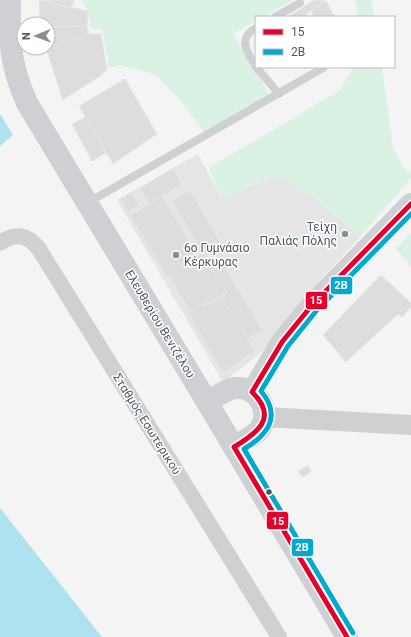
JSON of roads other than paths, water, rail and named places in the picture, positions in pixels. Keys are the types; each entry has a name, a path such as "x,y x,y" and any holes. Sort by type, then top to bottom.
{"main road":[{"name":"Ελευθερίου Βενιζέλου","path":"10,0 12,63 20,87 34,117 207,402 347,637"},
{"path":"252,392 282,342 312,305 411,204"},
{"path":"207,402 235,388 246,389 259,397 264,406 264,417 259,429 234,447"}],"street":[{"name":"Σταθμός Εσωτερικού","path":"0,243 7,238 21,236 34,242 39,249 279,637"},
{"path":"264,417 411,425"}],"lane":[{"path":"277,16 300,3"},
{"path":"255,28 250,31 246,38 246,52 255,66"},
{"path":"257,68 279,94"},
{"path":"87,203 323,68"}],"water":[{"path":"0,114 13,135 0,146"},
{"path":"0,508 102,637 0,637"}],"place":[{"name":"Τείχη Παλιάς Πόλης","path":"345,234"},
{"name":"6ο Γυμνάσιο Κέρκυρας","path":"176,255"}]}
